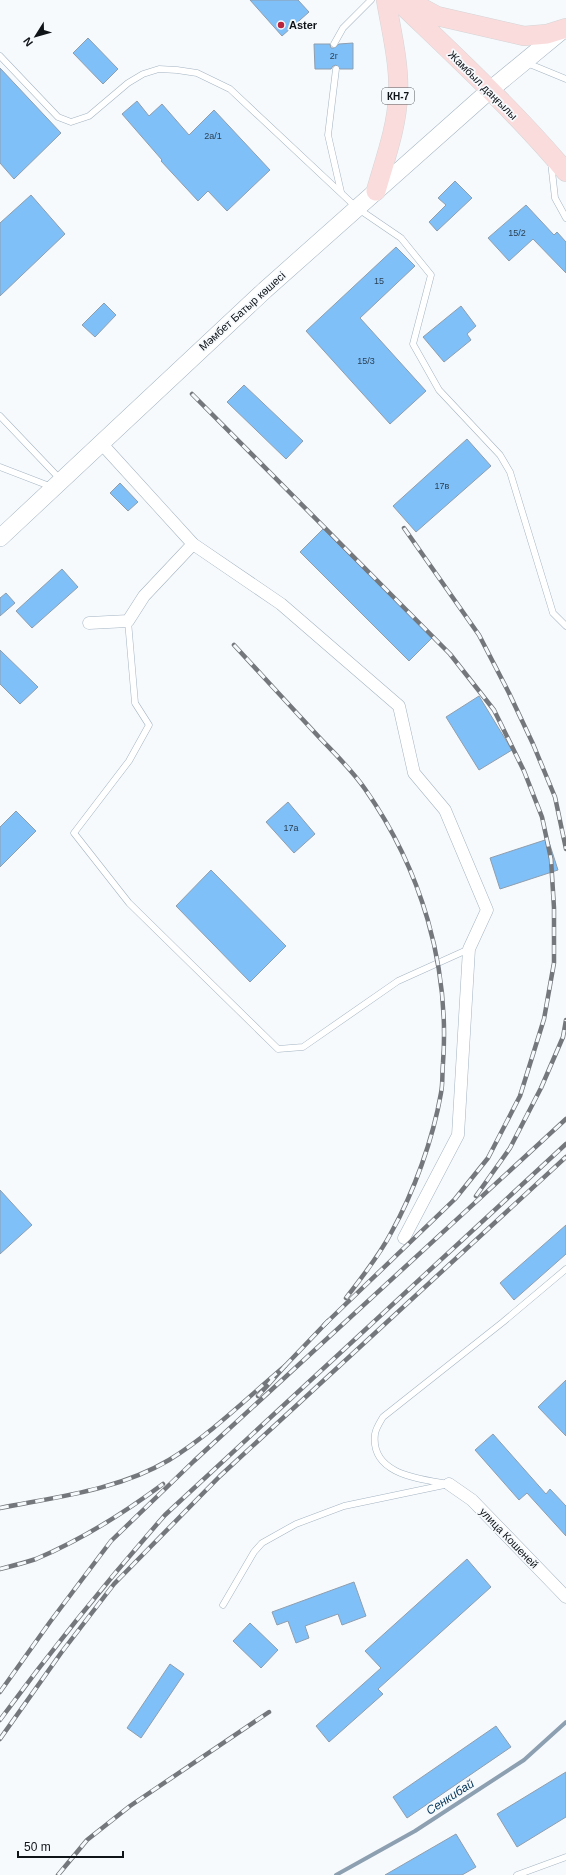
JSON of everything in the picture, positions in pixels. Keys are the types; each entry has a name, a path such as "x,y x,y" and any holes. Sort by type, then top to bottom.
{"main road":[{"name":"КН-7","path":"376,190 392,137 399,94 396,58 386,0"},
{"name":"Жамбыл даңғылы","path":"397,0 490,90 566,172"},
{"path":"407,0 437,16 524,36 547,34 566,28"},
{"name":"Мәмбет Батыр көшесі","path":"0,538 216,335 376,190 490,90 566,28"}],"street":[{"path":"101,443 193,544 281,604 399,706 414,773 445,810 487,910 469,948 458,1135 404,1238"},
{"path":"89,622 128,621 144,596 193,544"},
{"name":"улица Кошеней","path":"449,1484 472,1500 566,1597"}],"lane":[{"path":"334,44 343,28 371,0"},
{"path":"0,56 58,117 71,122 89,116 128,83 143,74 159,69 197,73 230,90 357,208 400,238 430,276 413,344 439,390 500,455 510,472 553,613 566,626"},
{"path":"524,62 566,79"},
{"path":"336,69 328,135 341,192"},
{"path":"550,153 555,198 566,218"},
{"path":"0,416 57,484"},
{"path":"0,467 57,484"},
{"path":"128,621 135,703 149,725 129,761 74,833 129,903 245,1018 278,1049 303,1047 398,981 469,948"},
{"path":"449,1484 406,1476 384,1463 376,1450 375,1433 383,1417 503,1322 566,1269"},
{"path":"223,1605 254,1552 262,1543 296,1524 344,1506 449,1484"},
{"path":"517,1875 566,1857"}],"building":[{"path":"250,0 298,0 309,12 282,36"},
{"path":"88,38 118,69 103,84 73,53"},
{"path":"353,43 353,69 340,69 336,65 331,69 315,69 314,44 330,44 331,48 334,48 339,44"},
{"path":"0,68 61,133 14,179 0,163"},
{"path":"137,101 149,116 162,104 189,135 214,110 270,170 227,211 208,191 198,201 161,161 162,160 122,114"},
{"path":"455,181 472,198 437,231 429,222 446,205 438,198"},
{"path":"31,195 65,234 0,296 0,223"},
{"path":"526,205 554,235 557,232 566,242 566,273 533,239 509,261 488,238"},
{"path":"396,247 415,266 360,318 426,391 390,424 306,331"},
{"path":"104,303 116,315 95,337 82,325"},
{"path":"461,306 476,326 467,334 471,340 444,362 423,337"},
{"path":"244,385 303,441 286,459 227,402"},
{"path":"467,439 491,466 416,532 393,506"},
{"path":"120,483 138,502 128,511 110,493"},
{"path":"323,529 432,638 409,661 300,552"},
{"path":"62,569 78,587 32,628 16,611"},
{"path":"6,593 15,603 0,616 0,598"},
{"path":"0,650 38,687 20,704 0,684"},
{"path":"479,696 512,750 479,770 446,717"},
{"path":"288,802 315,834 294,853 266,822"},
{"path":"16,811 36,831 0,867 0,827"},
{"path":"548,839 558,870 500,889 490,858"},
{"path":"211,870 286,946 250,982 176,906"},
{"path":"0,1190 32,1225 0,1254"},
{"path":"566,1225 566,1254 514,1300 500,1283"},
{"path":"566,1380 566,1436 538,1407"},
{"path":"493,1434 546,1494 550,1489 566,1506 566,1536 527,1493 519,1500 475,1450"},
{"path":"467,1559 491,1587 378,1689 383,1694 329,1742 316,1726 381,1668 365,1651"},
{"path":"354,1582 366,1616 342,1625 338,1614 305,1626 309,1638 296,1643 288,1621 277,1625 272,1612"},
{"path":"250,1623 278,1650 261,1668 233,1641"},
{"path":"170,1664 184,1674 141,1738 127,1728"},
{"path":"496,1726 511,1747 407,1818 393,1797"},
{"path":"566,1772 566,1817 517,1847 497,1814"},
{"path":"456,1834 476,1867 462,1875 385,1875"}],"waterway":[{"name":"Сенкибай","path":"336,1875 415,1831 524,1760 566,1722"}],"railway":[{"path":"192,394 450,654 494,710 524,771 542,817 551,859 554,908 554,963 544,1019 520,1096 488,1158 455,1199 324,1325"},
{"path":"404,528 479,635 509,693 533,744 555,797 566,849"},
{"path":"234,645 343,762 365,789 385,820 402,852 416,885 428,920 436,955 442,991 444,1027 442,1089 433,1129 422,1165 399,1217 381,1250 346,1298"},
{"path":"476,1196 510,1148 541,1088 563,1037 566,1020"},
{"path":"0,1692 111,1541 194,1461 566,1119"},
{"path":"0,1720 80,1616 165,1515 566,1144"},
{"path":"0,1739 61,1653 114,1584 220,1476 566,1157"},
{"path":"285,1366 328,1321"},
{"path":"0,1508 87,1491 129,1479 150,1470 169,1460 200,1439 285,1366 258,1396"},
{"path":"0,1569 36,1559 86,1535 163,1484"},
{"path":"58,1875 87,1840 130,1806 269,1712"}],"place":[{"name":"Aster","path":"281,25"}]}
